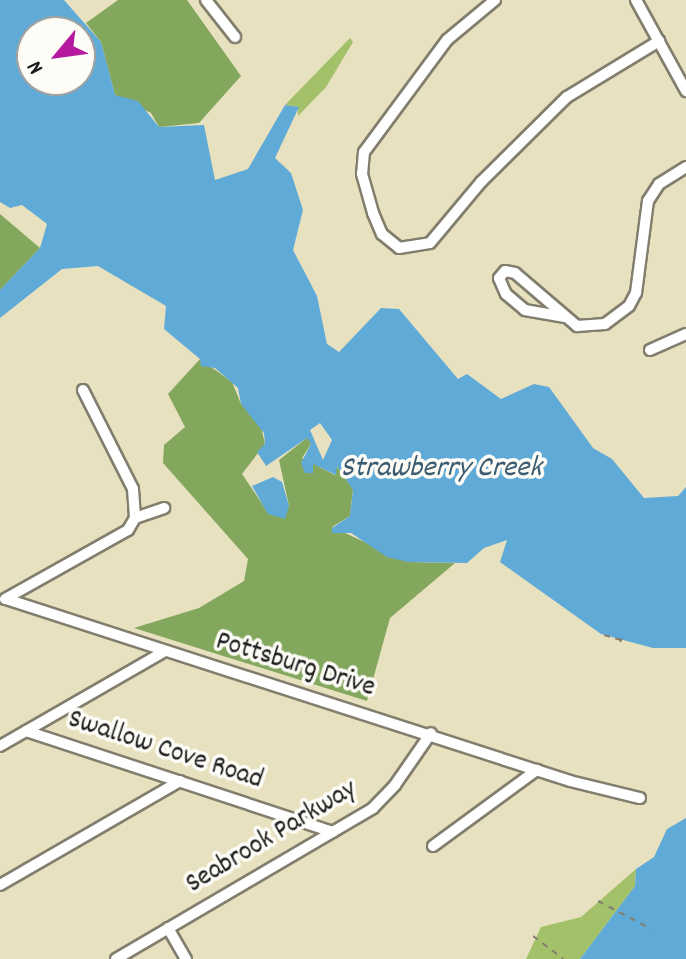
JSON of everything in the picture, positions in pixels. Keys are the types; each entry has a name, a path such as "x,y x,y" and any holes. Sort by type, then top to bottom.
{"street":[{"path":"206,0 235,37"},
{"path":"495,0 447,40 364,152 362,174 373,213 382,234 399,248 430,243 481,182 567,97 659,41"},
{"path":"636,0 686,91"},
{"path":"565,317 515,273 505,271 499,278 506,294 525,310 565,317 591,328 629,306 641,274 648,201 659,184 686,167"},
{"path":"650,350 686,334"},
{"path":"3,600 128,530 135,518 133,489 83,390"},
{"path":"135,518 164,508"},
{"name":"Pottsburg Drive","path":"3,600 431,733 570,781 640,798"},
{"path":"0,746 165,651"},
{"name":"Swallow Cove Road","path":"26,731 333,832"},
{"name":"Seabrook Parkway","path":"116,959 373,808 395,785 431,733"},
{"path":"433,846 537,770"},
{"path":"0,885 180,781"},
{"path":"168,928 186,959"}],"path":[{"path":"604,635 621,640"},
{"path":"598,901 651,929"},
{"path":"533,936 563,959"}],"green space":[{"path":"118,0 187,0 241,76 199,123 159,127 151,113 115,95 101,42 96,36 96,16"},
{"path":"350,38 353,42 326,87 298,116 298,107 285,105"},
{"path":"0,214 40,248 0,290"},
{"path":"200,359 232,382 241,404 260,422 265,444 242,474 269,514 289,506 279,460 308,437 311,444 302,458 335,475 336,465 353,489 350,516 332,527 408,562 455,563 390,618 367,701 134,628 199,608 244,581 248,559 163,463 164,445 185,427 168,394"},
{"path":"636,869 635,886 580,959 526,959 541,927 581,917"}],"water":[{"name":"Strawberry Creek","path":"0,0 64,0 78,16 16,16 16,96 96,96 96,36 101,42 115,95 138,101 159,127 204,125 215,180 248,169 285,105 299,107 275,158 291,173 303,210 293,250 317,296 327,344 339,352 381,308 399,309 458,379 467,374 501,399 534,384 549,387 593,448 612,459 644,498 678,496 686,487 686,648 653,648 601,634 500,562 507,540 484,548 467,563 408,562 387,557 351,533 332,533 332,528 350,516 353,490 337,466 336,475 313,464 313,473 305,473 301,463 311,444 307,438 266,466 257,452 265,444 264,433 241,404 238,388 215,368 201,366 200,359 164,329 166,306 98,266 62,269 0,318 0,290 40,248 47,224 22,205 10,208 0,202","holes":["320,423 332,440 323,460 310,430"]},
{"path":"273,477 282,482 289,506 285,519 268,514 252,486"},
{"path":"686,818 686,959 580,959 635,886 636,869 654,857 667,829"}]}
